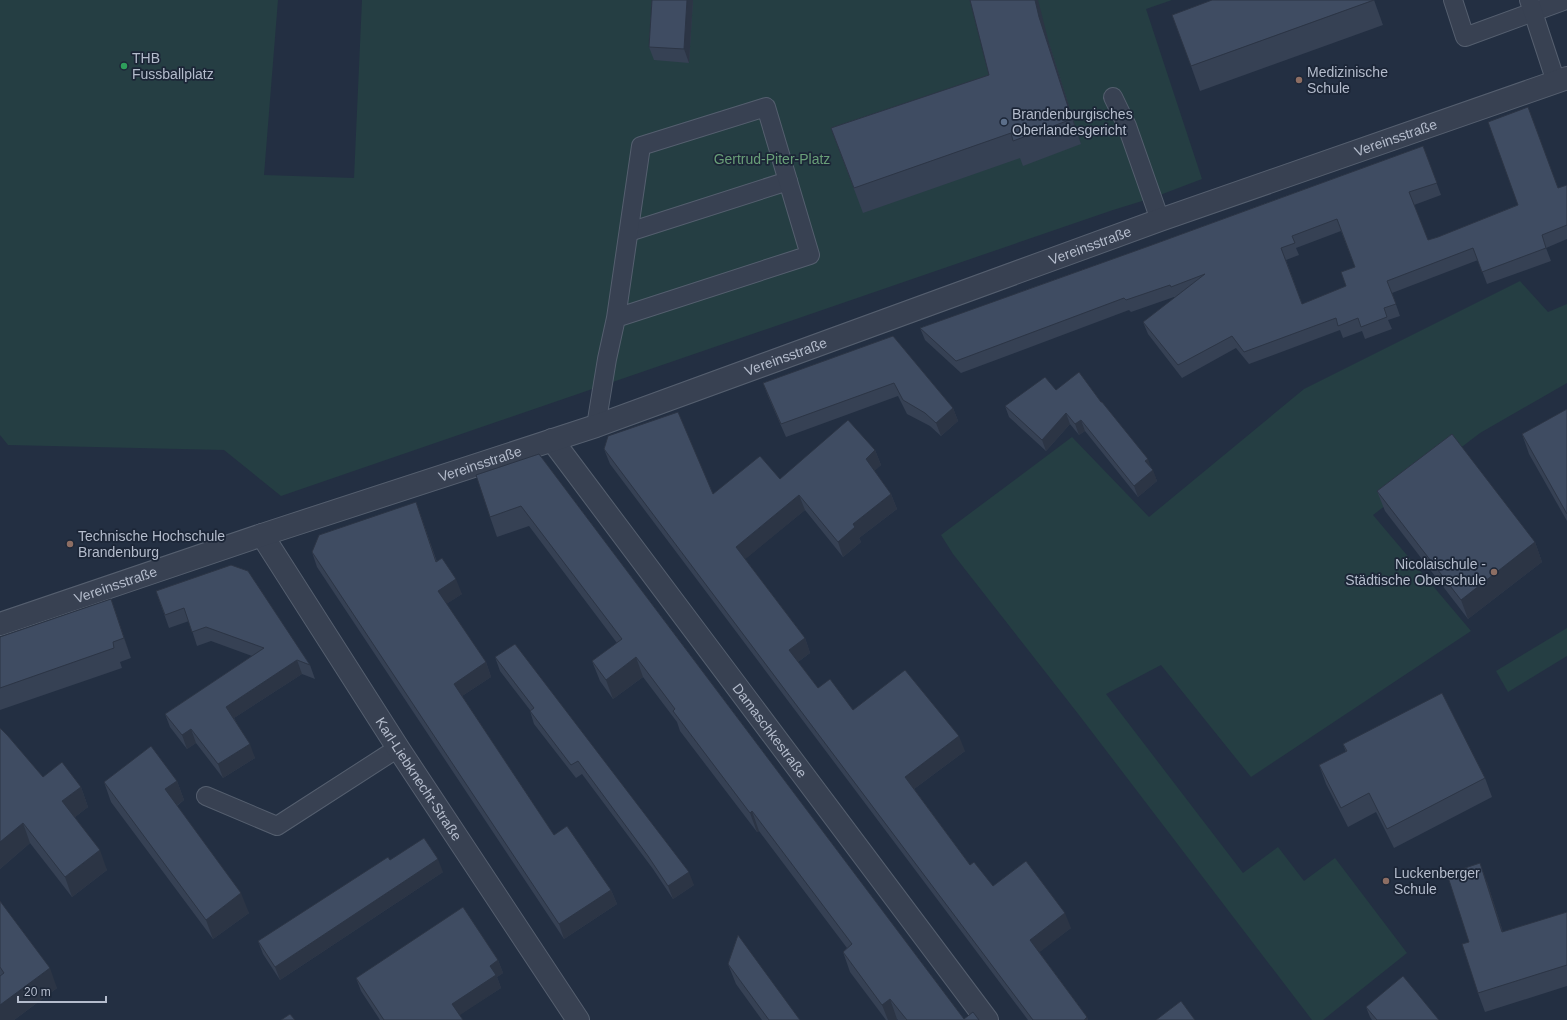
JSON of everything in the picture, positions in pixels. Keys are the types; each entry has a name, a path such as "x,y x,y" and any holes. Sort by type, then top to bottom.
{"street":[{"name":"Vereinsstraße","path":"0,624 596,426 1160,220 1561,80"},
{"name":"Damaschkestraße","path":"552,440 987,1020"},
{"name":"Karl-Liebknecht-Straße","path":"262,536 398,748 578,1020"}],"lane":[{"path":"1454,0 1465,37 1531,7 1566,0"},
{"path":"1531,7 1561,80"},
{"path":"1113,98 1127,126 1160,220"},
{"path":"596,426 607,359 616,318 641,146 766,107 810,254 616,318"},
{"path":"628,232 788,181"},
{"path":"206,796 277,826 398,748"}],"green space":[{"name":"Gertrud-Piter-Platz","path":"0,0 278,0 264,175 354,178 362,0 1172,0 1146,9 1202,179 1152,198 1113,210 281,496 224,450 8,445 0,435"},
{"path":"1520,281 1548,312 1567,304 1567,383 1480,433 1373,515 1471,631 1251,777 1161,665 1106,694 1243,873 1278,847 1304,881 1335,858 1407,953 1323,1020 1312,1020 1079,715 953,554 941,535 1072,437 1149,517 1304,389"},
{"path":"1567,628 1567,656 1508,692 1496,671"}],"building":[{"path":"652,0 687,0 684,49 649,47"},
{"name":"Brandenburgisches Oberlandesgericht","path":"970,0 1035,0 1039,17 1072,119 1013,141 1011,133 854,188 831,128 989,75"},
{"path":"1212,0 1374,0 1191,66 1172,15"},
{"path":"1528,107 1558,188 1567,185 1567,225 1542,235 1546,248 1482,272 1473,248 1387,281 1396,304 1384,308 1387,317 1361,327 1358,318 1338,326 1336,318 1244,352 1232,336 1178,365 1143,322 1205,274 1171,287 1170,285 1126,300 1124,298 956,361 920,328 1423,146 1437,183 1409,192 1428,240 1438,237 1518,205 1488,122","holes":["1337,219 1355,267 1341,272 1346,286 1302,304 1281,248 1295,243 1292,236"]},
{"path":"893,336 953,408 936,423 925,413 903,400 894,383 781,424 763,383"},
{"path":"1079,372 1101,402 1148,459 1145,461 1153,470 1134,486 1081,420 1075,424 1066,413 1042,440 1005,406 1045,377 1056,390"},
{"path":"1567,409 1567,514 1522,434"},
{"path":"678,412 713,494 760,456 780,479 848,420 875,450 866,459 891,494 853,524 855,527 838,542 799,495 736,547 805,638 789,650 818,688 830,679 853,710 905,670 959,736 905,777 970,865 974,862 993,886 1026,861 1065,913 1030,940 1087,1017 1084,1020 1033,1020 604,449 608,436"},
{"path":"1452,434 1535,542 1461,600 1377,491"},
{"path":"539,454 964,1019 973,1012 979,1020 907,1020 890,999 882,1005 843,952 852,944 752,811 750,813 673,711 675,709 636,657 606,680 592,661 622,639 521,506 490,517 476,475"},
{"path":"416,502 436,562 442,558 456,579 438,591 486,662 454,684 554,835 567,826 611,890 559,924 312,552 319,535"},
{"path":"231,565 248,571 310,665 297,660 226,707 250,744 218,764 191,729 182,735 165,714 264,648 206,627 192,632 184,608 165,615 156,591"},
{"path":"111,599 124,638 113,642 114,648 0,688 0,637"},
{"path":"515,644 689,872 668,886 648,856 578,761 571,765 530,711 534,708 495,657"},
{"path":"1442,693 1485,778 1387,829 1369,793 1341,808 1319,765 1347,751 1343,744"},
{"path":"0,728 43,777 62,762 81,787 62,801 100,850 65,877 23,823 0,842"},
{"path":"151,746 177,781 165,789 241,893 206,920 104,782"},
{"path":"424,838 438,859 275,967 258,941 388,857 390,860"},
{"path":"1480,863 1502,932 1567,912 1567,965 1478,993 1462,944 1469,942 1447,874"},
{"path":"0,901 50,968 0,1005 0,976 4,973 0,967"},
{"path":"463,907 498,960 490,966 496,975 452,1004 463,1020 384,1020 356,978"},
{"path":"738,935 800,1020 769,1020 728,964"},
{"path":"1403,976 1439,1020 1377,1020 1366,1007"},
{"path":"1181,1001 1195,1020 1156,1020"},
{"path":"290,1014 295,1020 281,1020"}],"place":[{"name":"THB Fussballplatz","path":"124,66"},
{"name":"Medizinische Schule","path":"1299,80"},
{"name":"Brandenburgisches Oberlandesgericht","path":"1004,122"},
{"name":"Technische Hochschule Brandenburg","path":"70,544"},
{"name":"Nicolaischule - Städtische Oberschule","path":"1494,572"},
{"name":"Luckenberger Schule","path":"1386,881"}]}
